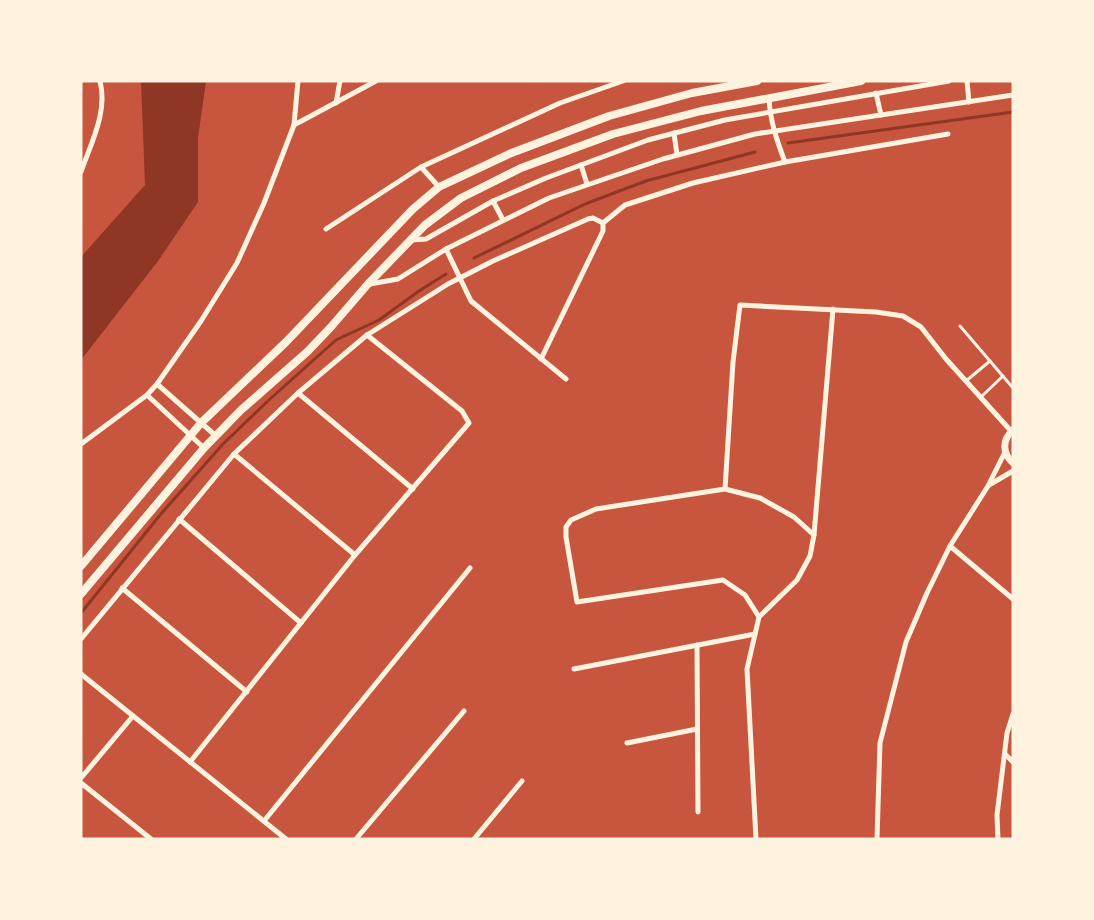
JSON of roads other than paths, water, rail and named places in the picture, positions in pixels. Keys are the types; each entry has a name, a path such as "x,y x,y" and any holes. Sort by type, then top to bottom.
{"main road":[{"path":"81,566 201,423 286,342 413,209 439,187 509,154 609,116 692,93 757,81"},
{"path":"81,594 204,448 241,410 307,352 424,225 461,198 521,168 613,134 701,111 861,81"}],"street":[{"path":"81,172 101,116 100,81"},
{"path":"81,444 147,395 157,384 201,321 237,262 264,203 294,125 298,81"},
{"path":"336,103 340,81"},
{"path":"294,125 376,81"},
{"path":"326,229 421,167 560,103 623,81"},
{"path":"409,240 426,239 493,201 546,178 648,140 770,111 949,81"},
{"path":"967,81 969,102"},
{"path":"876,93 881,115"},
{"path":"368,284 398,279 446,249 549,198 677,155 755,134 1013,95"},
{"path":"770,98 773,132 785,162"},
{"path":"674,133 677,155"},
{"path":"603,223 625,205 693,183 785,162 948,134"},
{"path":"581,165 588,184"},
{"path":"421,167 439,187"},
{"path":"493,201 503,220"},
{"path":"81,639 234,454 298,393 367,335 460,278 493,261 588,219 593,218 603,223"},
{"path":"541,359 603,231 603,223"},
{"path":"446,249 471,302 566,379"},
{"path":"725,489 733,362 740,305 833,309 903,316 921,327 966,381 1012,430 1005,441 1005,452 1013,463"},
{"path":"756,839 747,669 759,616 797,580 810,556 814,535 833,309"},
{"path":"190,762 355,555 469,423 462,411 367,335"},
{"path":"157,384 216,436"},
{"path":"298,393 413,489"},
{"path":"147,395 204,448"},
{"path":"877,839 880,743 906,642 950,546 988,486 1005,452"},
{"path":"234,454 355,555"},
{"path":"988,486 1013,471"},
{"path":"759,616 745,595 723,580 577,602 566,527 571,520 596,509 725,489 760,498 794,517 814,535"},
{"path":"179,519 301,623"},
{"path":"950,546 1013,600"},
{"path":"264,821 470,568"},
{"path":"122,588 247,692"},
{"path":"574,669 755,634"},
{"path":"697,645 698,812"},
{"path":"81,674 286,839"},
{"path":"356,839 464,711"},
{"path":"998,839 997,815 1007,733 1013,714"},
{"path":"133,716 81,781 150,839"},
{"path":"627,743 697,729"},
{"path":"1005,754 1013,762"},
{"path":"474,839 522,781"}],"lane":[{"path":"960,326 1013,388"},
{"path":"966,381 991,361"},
{"path":"981,397 1003,375"}],"waterway":[{"path":"788,143 1013,112"},
{"path":"474,258 585,204 646,181 755,152"},
{"path":"81,613 160,515 223,444 270,399 336,340 379,320 446,274"}]}
